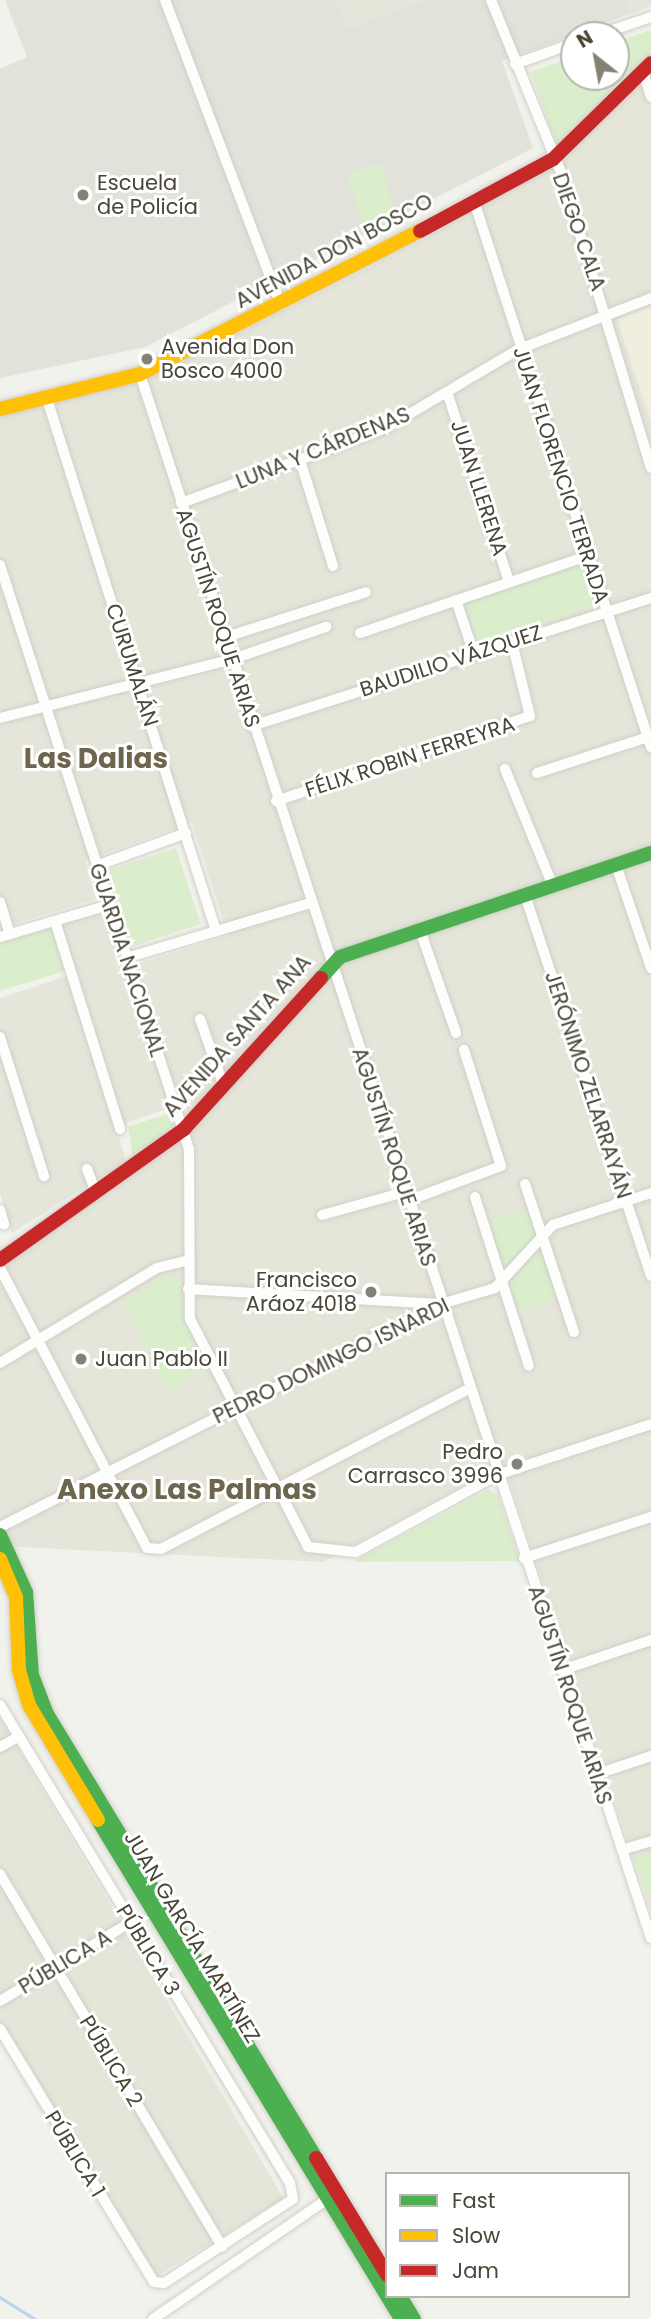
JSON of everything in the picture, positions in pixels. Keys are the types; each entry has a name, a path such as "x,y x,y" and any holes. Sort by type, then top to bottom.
{"main road":[{"name":"AVENIDA DON BOSCO","path":"0,409 140,374 281,304 553,159 647,67"},
{"name":"AVENIDA SANTA ANA","path":"0,1259 184,1129 331,964 420,930 651,853"},
{"name":"JUAN GARCÍA MARTÍNEZ","path":"0,1535 26,1592 32,1675 47,1714 385,2272"},
{"name":"JUAN GARCÍA MARTÍNEZ","path":"0,1559 16,1597 19,1670 29,1705 385,2294"},
{"name":"JUAN GARCÍA MARTÍNEZ","path":"388,2298 401,2319"},
{"path":"401,2298 414,2319"}],"street":[{"path":"165,0 281,304"},
{"name":"DIEGO CALA","path":"491,0 553,159 648,431 651,468"},
{"path":"630,24 651,17"},
{"path":"515,64 560,48"},
{"path":"647,67 651,97"},
{"name":"JUAN FLORENCIO TERRADA","path":"474,201 519,349 650,740"},
{"name":"LUNA Y CÁRDENAS","path":"181,503 386,428 448,395 519,349 651,298"},
{"name":"AGUSTÍN ROQUE ARIAS","path":"140,374 276,801 651,1938"},
{"name":"JUAN LLERENA","path":"448,395 509,582"},
{"name":"CURUMALÁN","path":"47,399 216,931"},
{"path":"300,460 333,566"},
{"path":"360,633 587,556"},
{"name":"GUARDIA NACIONAL","path":"0,565 126,958 184,1129 190,1160 190,1319 308,1547 356,1552 498,1475"},
{"path":"223,638 366,592"},
{"name":"BAUDILIO VÁZQUEZ","path":"252,726 651,598"},
{"path":"456,600 474,654"},
{"path":"0,718 230,660 326,627"},
{"name":"FÉLIX ROBIN FERREYRA","path":"276,801 525,719 531,704 512,642"},
{"path":"537,773 650,740"},
{"path":"505,769 553,886"},
{"path":"96,866 186,833"},
{"path":"616,864 651,968"},
{"name":"JERÓNIMO ZELARRAYÁN","path":"525,895 651,1276"},
{"path":"0,902 5,936 109,905"},
{"path":"126,958 310,903"},
{"path":"55,921 120,1129"},
{"path":"420,930 456,1033"},
{"path":"200,1020 223,1084"},
{"path":"0,1037 44,1176"},
{"path":"322,1215 406,1196 500,1166 464,1050"},
{"path":"87,1169 96,1193"},
{"path":"525,1184 573,1332"},
{"path":"502,1283 553,1225 651,1193"},
{"path":"475,1197 529,1366"},
{"path":"0,1210 4,1224"},
{"path":"0,1363 38,1343 158,1268 188,1260"},
{"path":"0,1268 147,1548 161,1549 469,1390"},
{"name":"PEDRO DOMINGO ISNARDI","path":"0,1527 441,1304 502,1283"},
{"path":"188,1289 441,1304"},
{"path":"498,1475 651,1424"},
{"path":"524,1558 651,1517"},
{"path":"562,1670 651,1640"},
{"name":"PÚBLICA 3","path":"0,1705 293,2196 222,2247"},
{"path":"0,1747 18,1737"},
{"path":"597,1774 651,1756"},
{"path":"622,1850 651,1841"},
{"name":"PÚBLICA 2","path":"0,1874 222,2247"},
{"name":"PÚBLICA A","path":"0,2001 131,1922"},
{"name":"PÚBLICA 1","path":"0,2029 149,2279 164,2283 222,2247"},
{"path":"153,2319 326,2200"}],"shaded area":[{"path":"5,0 336,0 346,28 427,0 626,0 630,14 611,21 560,21 560,40 502,61 533,148 145,347 0,378 0,69 27,57"},
{"path":"336,0 427,0 345,28"},
{"path":"626,0 651,0 651,6 630,14"},
{"path":"651,66 651,1911 504,1464 323,1562 0,1546 0,1269 191,1133 186,1102 126,1123 119,1137 126,1161 12,1233 0,1193 0,998 76,973 61,924 105,913 124,968 228,936 192,822 85,861 96,899 0,928 0,414 152,377 423,240 567,157"},
{"path":"651,307 651,422 617,319"},
{"path":"0,1718 284,2199 152,2279 0,2023"}],"green space":[{"path":"651,30 651,55 630,76 630,37"},
{"path":"560,62 560,91 615,91 558,147 530,72"},
{"path":"380,163 398,221 364,232 347,173"},
{"path":"581,564 595,606 480,643 466,601"},
{"path":"176,848 201,924 129,947 105,871"},
{"path":"54,926 68,970 0,991 0,943"},
{"path":"169,1113 174,1125 133,1158 128,1127"},
{"path":"529,1208 538,1234 503,1276 485,1222"},
{"path":"542,1247 559,1298 514,1313 507,1286"},
{"path":"162,1274 180,1281 184,1317 210,1366 168,1390 124,1302"},
{"path":"488,1490 498,1495 520,1561 353,1562"},
{"path":"651,1851 651,1892 646,1894 634,1857"}],"waterway":[{"path":"0,2297 35,2319"}],"traffic: fast":[{"path":"321,978 340,957 651,853"},
{"path":"0,1535 26,1592 32,1675 47,1714 316,2158"},
{"path":"98,1820 385,2293"},
{"path":"388,2298 401,2319"},
{"path":"401,2298 414,2319"}],"traffic: slow":[{"path":"0,409 140,374 420,231"},
{"path":"0,1559 16,1597 19,1670 29,1705 98,1820"}],"traffic: jam":[{"path":"420,231 553,159 651,63"},
{"path":"0,1260 184,1129 321,978"},
{"path":"316,2158 385,2272"}],"place":[{"name":"Escuela de Policía","path":"83,195"},
{"name":"Avenida Don Bosco 4000","path":"147,359"},
{"name":"Francisco Aráoz 4018","path":"371,1292"},
{"name":"Juan Pablo II","path":"81,1359"},
{"name":"Pedro Carrasco 3996","path":"517,1464"}],"district":[{"name":"Las Dalias","path":"96,759"},
{"name":"Anexo Las Palmas","path":"187,1490"}]}
